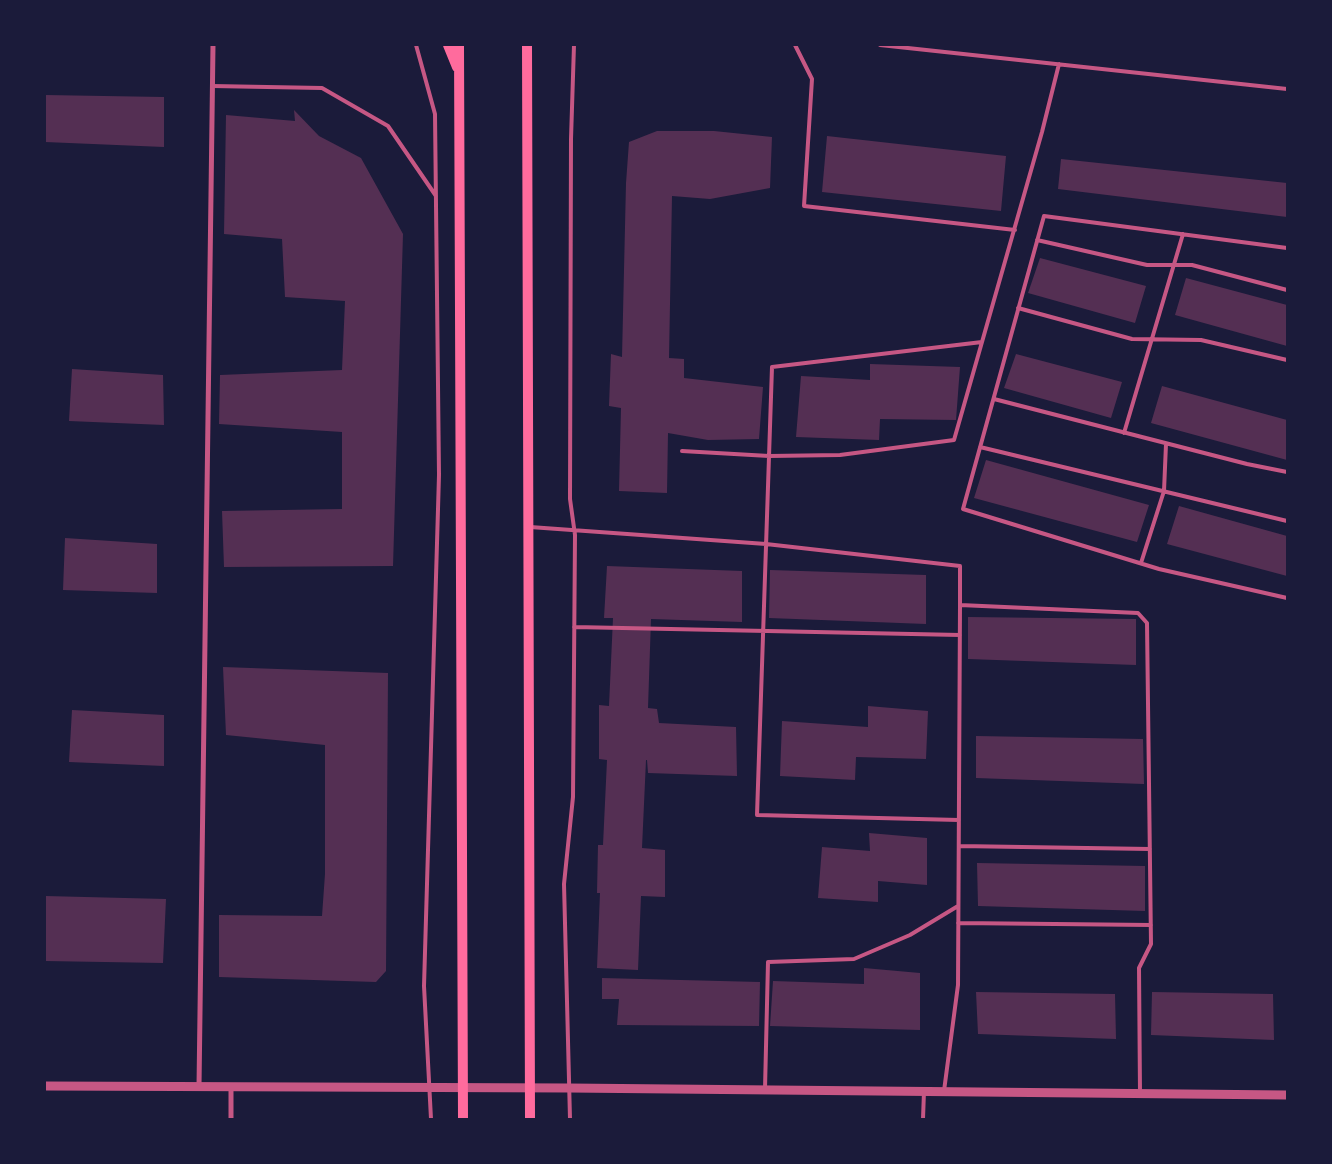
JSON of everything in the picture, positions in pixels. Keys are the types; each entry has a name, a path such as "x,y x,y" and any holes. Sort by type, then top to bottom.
{"main road":[{"path":"448,45 459,71"},
{"path":"459,45 463,1119"},
{"path":"526,45 530,1119"}],"street":[{"path":"199,1086 213,45"},
{"path":"45,1086 530,1087 1287,1095"},
{"path":"230,1119 231,1086"}],"lane":[{"path":"416,45 435,114 439,474 424,986 431,1119"},
{"path":"570,1119 564,884 572,797 574,530 570,489 571,148 574,45"},
{"path":"796,45 812,78 804,206 1015,230"},
{"path":"880,45 1287,89"},
{"path":"682,451 769,456 840,456 954,440 1015,230 1059,64"},
{"path":"212,86 322,88 388,126 436,196"},
{"path":"1287,248 1044,216 963,509 1159,569 1287,598"},
{"path":"1124,432 1183,234"},
{"path":"1037,240 1147,265 1192,265 1287,290"},
{"path":"1018,308 1132,339 1201,340 1287,360"},
{"path":"959,820 757,815 772,367 982,342"},
{"path":"994,399 1166,444 1287,472"},
{"path":"1141,563 1164,491 1166,444"},
{"path":"980,447 1287,521"},
{"path":"528,527 766,544 960,566 958,985 944,1091"},
{"path":"960,605 1138,613 1147,624 1151,944 1139,968 1140,1093"},
{"path":"574,627 960,635"},
{"path":"959,846 1150,850"},
{"path":"764,1090 768,962 854,959 910,935 958,906"},
{"path":"958,923 1151,925"},
{"path":"924,1091 924,1119"}],"building":[{"path":"45,95 164,97 164,147 45,142"},
{"path":"294,110 319,136 361,158 403,234 393,566 224,567 222,511 342,509 342,432 219,424 220,375 342,370 345,301 285,297 282,239 224,234 226,115 295,121"},
{"path":"657,131 714,131 772,137 770,188 710,199 672,196 669,358 684,359 684,378 763,387 759,439 708,440 668,433 667,493 619,491 621,408 609,406 611,354 622,357 626,183 629,142"},
{"path":"827,136 1006,156 1001,211 822,192"},
{"path":"1061,159 1287,183 1287,217 1058,189"},
{"path":"1040,258 1146,286 1135,323 1028,293"},
{"path":"1186,278 1287,305 1287,346 1175,315"},
{"path":"1016,354 1122,382 1111,418 1004,388"},
{"path":"870,364 960,367 956,420 880,419 879,440 796,437 801,376 870,380"},
{"path":"72,369 163,375 164,425 69,421"},
{"path":"1162,386 1287,420 1287,460 1151,423"},
{"path":"986,460 1149,505 1137,542 974,498"},
{"path":"1179,506 1287,536 1287,576 1167,544"},
{"path":"65,538 157,544 157,593 63,590"},
{"path":"607,566 742,571 742,622 651,619 648,708 657,709 659,723 736,727 737,776 648,773 646,760 642,848 665,850 665,897 641,896 638,970 597,968 600,893 597,893 598,845 603,845 607,760 599,759 599,705 609,706 613,618 604,618"},
{"path":"770,570 926,575 926,624 769,618"},
{"path":"968,617 1136,619 1136,665 968,659"},
{"path":"223,667 388,673 386,971 376,982 219,977 219,915 322,916 325,874 325,745 226,735"},
{"path":"868,706 928,711 926,759 856,757 855,780 780,776 782,721 868,727"},
{"path":"72,710 164,715 164,766 69,762"},
{"path":"976,736 1143,739 1144,784 976,778"},
{"path":"869,833 927,838 927,885 878,881 878,902 818,898 822,847 870,851"},
{"path":"977,863 1145,866 1145,911 978,906"},
{"path":"45,896 166,899 163,963 45,961"},
{"path":"864,968 920,973 920,1030 770,1026 773,981 864,984"},
{"path":"602,978 760,982 759,1026 617,1025 619,999 602,999"},
{"path":"976,992 1115,994 1116,1039 978,1034"},
{"path":"1152,992 1273,994 1274,1040 1151,1035"}]}
